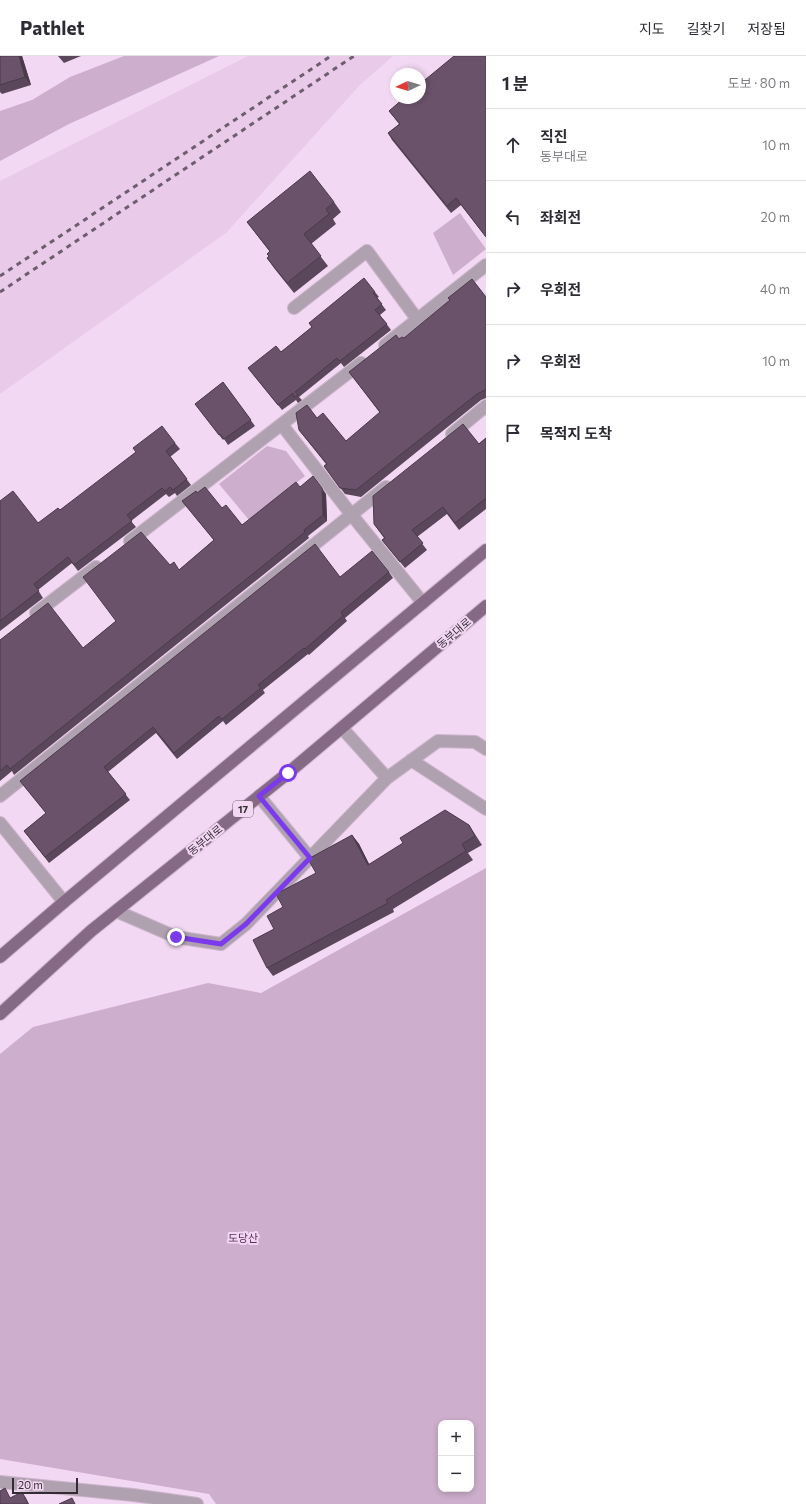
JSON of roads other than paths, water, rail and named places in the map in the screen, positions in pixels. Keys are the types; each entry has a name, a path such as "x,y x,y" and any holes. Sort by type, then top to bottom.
{"main road":[{"path":"0,957 486,550"},
{"name":"동부대로","path":"0,1014 91,931 342,728 486,606"}],"street":[{"path":"294,308 367,251 417,319"},
{"path":"119,550 282,425 486,265"},
{"path":"443,440 486,406"},
{"path":"282,425 423,603"},
{"path":"0,796 394,480"},
{"path":"25,621 107,559"},
{"path":"342,728 388,778"},
{"path":"116,912 176,937 221,944 246,924 388,778 411,760 438,741 475,742 486,749"},
{"path":"411,760 486,809"},
{"path":"259,796 310,858"},
{"path":"0,823 64,902"},
{"path":"0,1482 133,1495 197,1504"}],"railway":[{"path":"0,276 331,56"},
{"path":"0,292 354,56"}],"park label":[{"name":"도당산","path":"243,1238"}]}
